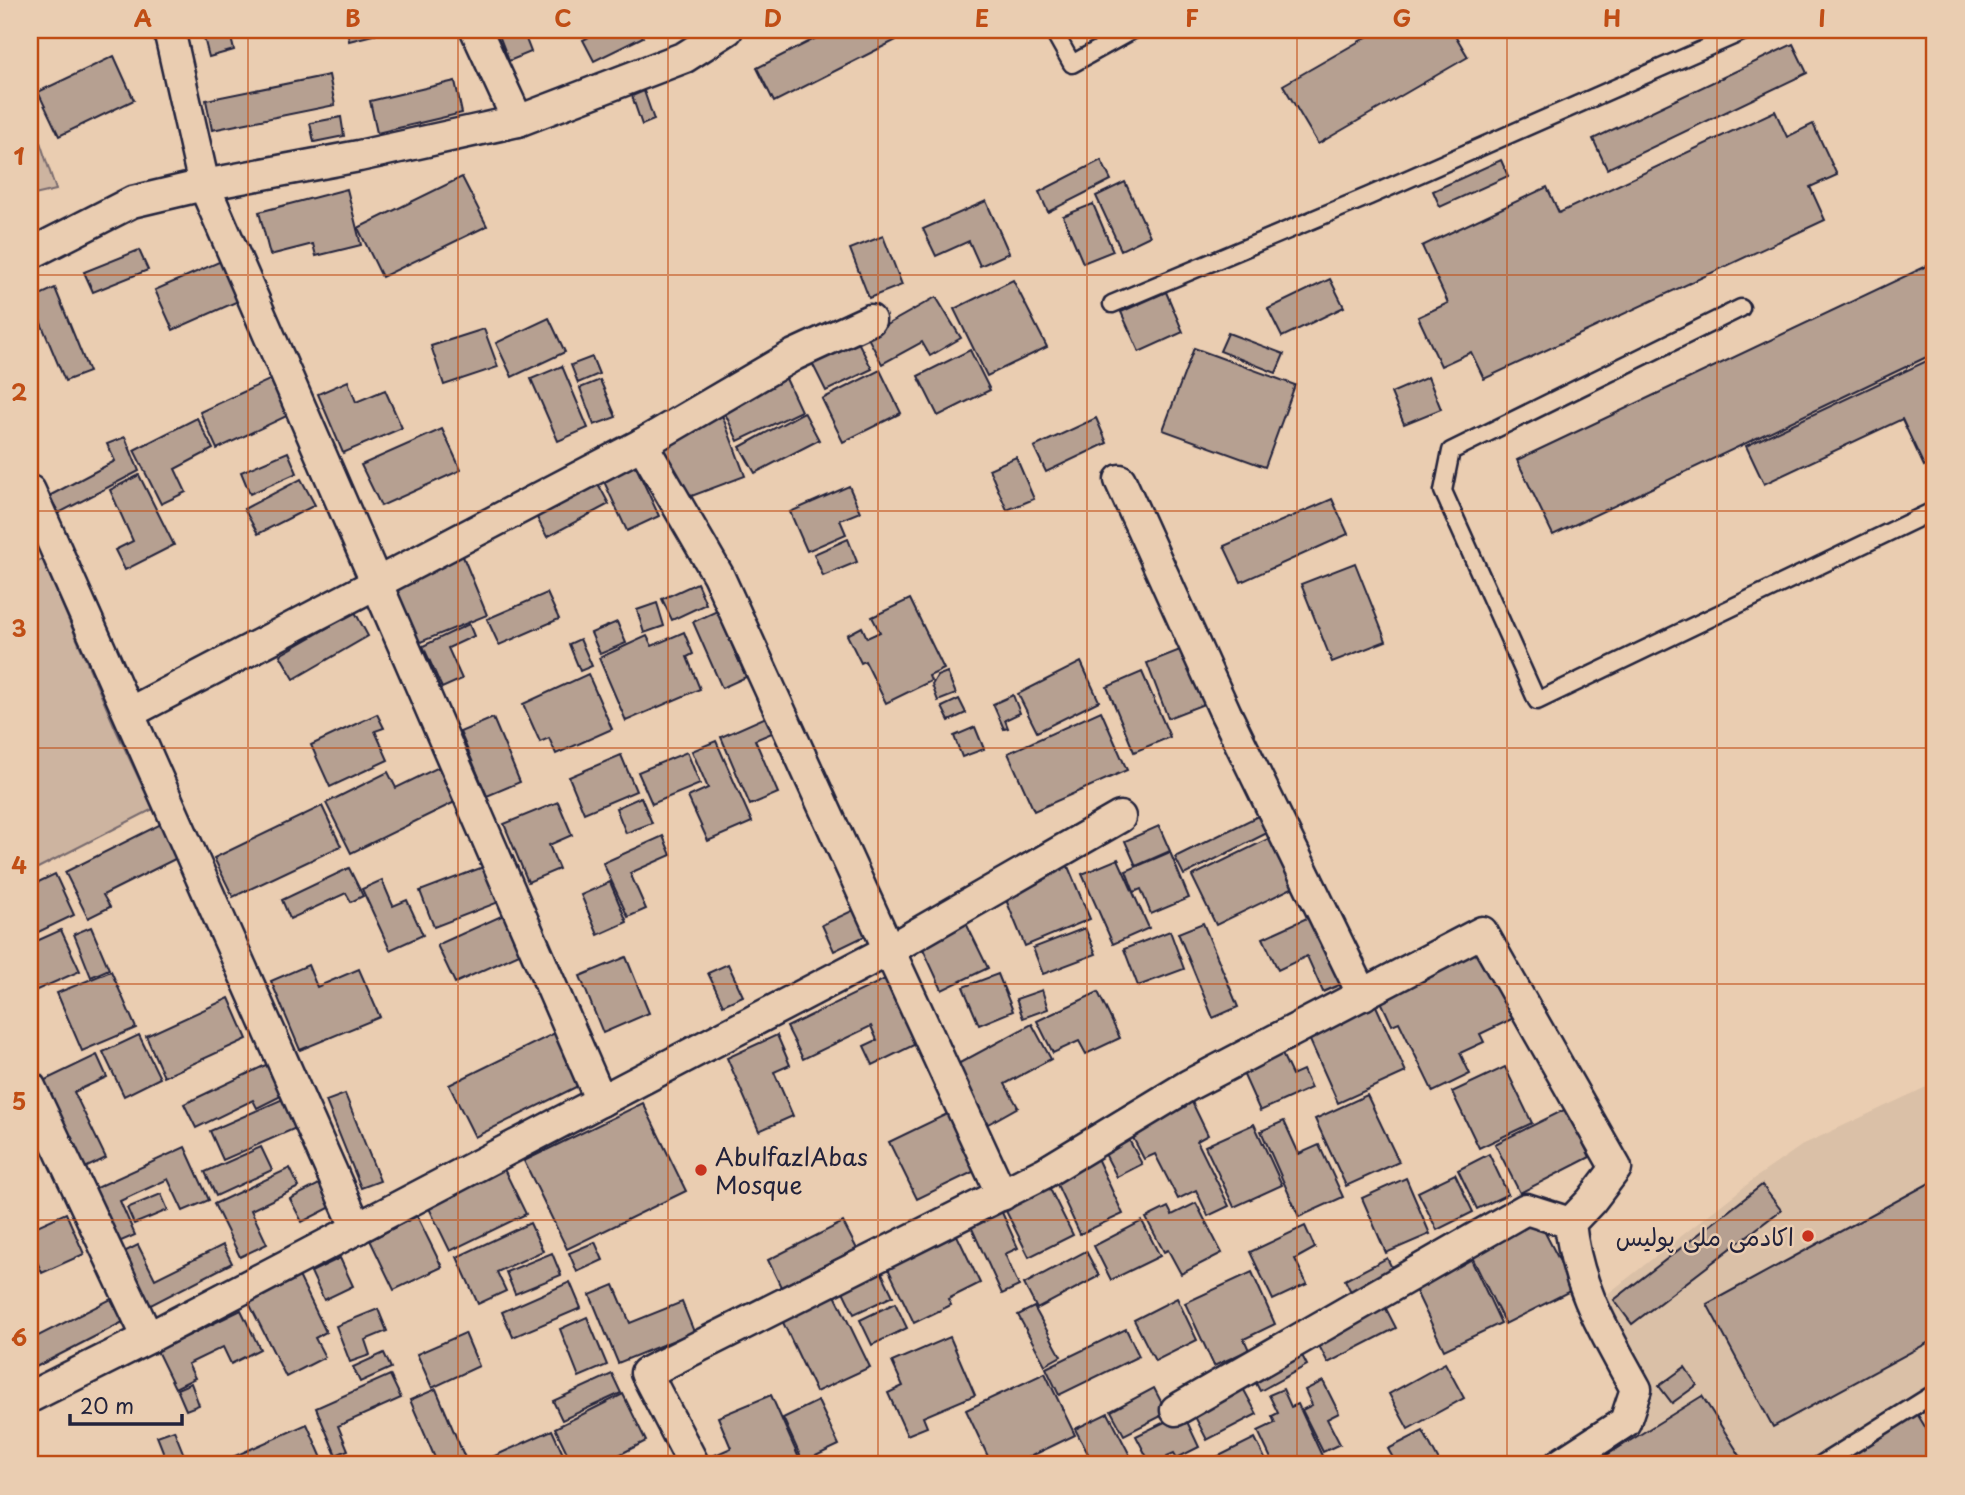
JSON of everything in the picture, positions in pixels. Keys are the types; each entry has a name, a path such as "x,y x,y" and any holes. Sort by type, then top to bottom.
{"street":[{"path":"169,30 204,185 601,1101"},
{"path":"476,30 518,121"},
{"path":"30,254 132,202 518,121 685,57 727,30"},
{"path":"129,713 642,444 794,355 870,320"},
{"path":"642,444 718,575 1002,1195"},
{"path":"1120,480 1226,713 1363,995"},
{"path":"30,491 357,1229"},
{"path":"30,1397 148,1339 889,950 1120,817"},
{"path":"694,1465 646,1373 1044,1173 1189,1085 1482,932 1616,1168 1570,1223 1573,1251 1592,1310 1636,1389 1625,1422 1559,1465"},
{"path":"30,1087 148,1339"},
{"path":"1175,1410 1526,1209 1570,1223"}],"lane":[{"path":"1053,30 1072,64 1133,30"},
{"path":"1112,304 1369,196 1747,30"},
{"path":"1741,308 1451,451 1443,491 1537,701 1935,510"},
{"path":"1820,1465 1935,1392"}],"shaded area":[{"path":"30,118 56,190 30,196"},
{"path":"42,558 153,809 30,872 30,570"},
{"name":"اکادمی ملی پولیس","path":"1935,1083 1935,1465 1559,1465 1633,1402 1592,1310 1605,1296 1758,1176 1804,1144"}],"building":[{"path":"202,30 229,30 234,50 209,57"},
{"path":"347,30 393,30 349,41"},
{"path":"497,30 550,30 526,39 531,52 509,61"},
{"path":"603,30 639,30 643,37 594,61 583,40"},
{"path":"832,30 906,30 908,34 774,102 757,68"},
{"path":"1379,30 1452,30 1468,57 1318,144 1283,85"},
{"path":"1793,44 1807,73 1607,169 1593,139"},
{"path":"114,56 134,100 59,136 38,92"},
{"path":"329,75 335,105 212,130 206,100"},
{"path":"455,81 462,113 377,133 370,101"},
{"path":"644,91 654,120 642,125 632,96"},
{"path":"1775,111 1787,137 1813,124 1837,175 1810,187 1825,220 1484,379 1471,352 1441,366 1418,317 1448,303 1422,246 1547,187 1559,213"},
{"path":"341,117 344,136 314,142 310,123"},
{"path":"1101,160 1111,180 1048,212 1039,192"},
{"path":"1501,160 1508,176 1440,207 1433,191"},
{"path":"462,177 487,226 382,277 358,228"},
{"path":"1125,182 1150,236 1121,250 1096,196"},
{"path":"347,189 361,245 316,256 313,244 270,255 259,212"},
{"path":"986,201 1009,253 980,266 969,241 936,256 923,229"},
{"path":"1093,204 1113,251 1083,263 1063,216"},
{"path":"883,236 902,285 869,298 850,249"},
{"path":"139,250 148,270 93,292 84,272"},
{"path":"228,258 245,298 173,330 155,290"},
{"path":"1935,262 1935,353 1553,535 1517,460"},
{"path":"1330,279 1344,307 1282,337 1268,309"},
{"path":"1013,280 1047,347 987,376 954,309"},
{"path":"55,288 89,372 65,381 31,299"},
{"path":"1166,292 1183,332 1139,352 1121,312"},
{"path":"936,297 961,338 930,356 922,342 882,364 867,336"},
{"path":"549,318 565,352 512,377 496,343"},
{"path":"484,329 498,367 444,385 431,346"},
{"path":"1228,333 1284,354 1276,373 1220,351"},
{"path":"856,338 872,369 826,391 811,361"},
{"path":"1194,348 1295,385 1265,467 1163,430"},
{"path":"970,350 990,390 938,416 918,376"},
{"path":"592,357 599,374 578,383 571,365"},
{"path":"1935,357 1935,460 1924,466 1902,419 1764,484 1746,446"},
{"path":"562,366 588,428 558,441 531,379"},
{"path":"880,370 901,413 843,442 822,399"},
{"path":"783,372 801,411 738,441 720,403"},
{"path":"278,376 295,412 217,449 200,412"},
{"path":"1428,377 1441,409 1404,424 1391,393"},
{"path":"600,380 616,417 594,425 580,388"},
{"path":"348,381 356,402 385,390 402,428 343,453 318,394"},
{"path":"804,412 819,440 755,473 740,447"},
{"path":"722,415 745,476 681,500 658,440"},
{"path":"197,418 213,449 175,469 186,492 161,504 134,450"},
{"path":"1096,418 1107,443 1046,472 1034,447"},
{"path":"442,429 461,470 381,506 361,465"},
{"path":"125,437 139,471 59,513 49,496 115,461 107,444"},
{"path":"288,452 297,473 250,494 241,472"},
{"path":"1016,457 1034,499 1007,510 989,469"},
{"path":"632,458 659,516 627,531 600,473"},
{"path":"139,475 174,545 125,570 115,550 133,541 110,490"},
{"path":"595,478 609,504 547,537 533,510"},
{"path":"301,479 315,505 258,534 244,509"},
{"path":"849,486 860,512 840,520 846,534 807,551 790,512"},
{"path":"1332,499 1348,534 1241,582 1224,546"},
{"path":"848,539 857,562 823,576 814,554"},
{"path":"462,554 487,615 418,643 393,582"},
{"path":"1355,563 1386,641 1332,662 1301,584"},
{"path":"697,583 706,604 672,620 662,599"},
{"path":"547,593 559,619 499,645 487,619"},
{"path":"910,599 944,669 929,676 931,681 886,703 865,661 861,663 847,635 862,627 867,638 880,632 872,617"},
{"path":"657,603 664,626 644,633 637,610"},
{"path":"717,611 746,677 722,688 693,622"},
{"path":"355,612 368,636 294,679 280,655"},
{"path":"617,622 626,643 600,654 591,633"},
{"path":"469,624 474,636 448,648 462,679 442,688 423,646"},
{"path":"684,632 693,654 687,657 700,689 626,721 599,658 647,636 652,646"},
{"path":"580,639 592,666 580,671 569,644"},
{"path":"1190,646 1212,701 1168,718 1147,663"},
{"path":"1081,662 1099,701 1037,732 1018,694"},
{"path":"947,672 956,694 938,701 932,685 937,676"},
{"path":"1142,672 1170,737 1134,752 1107,687"},
{"path":"588,674 612,729 556,754 549,738 540,742 523,704"},
{"path":"1013,695 1020,713 1005,720 1008,728 1004,729 993,704"},
{"path":"959,699 966,713 949,721 942,707"},
{"path":"1101,711 1127,770 1034,811 1008,753"},
{"path":"377,714 384,728 375,731 388,760 330,787 311,745"},
{"path":"766,717 772,733 755,740 778,793 750,805 721,737"},
{"path":"493,718 520,782 487,796 460,732"},
{"path":"975,727 984,749 962,757 954,736"},
{"path":"716,741 752,822 708,841 688,797 708,788 692,751"},
{"path":"687,752 700,784 652,804 638,772"},
{"path":"621,755 636,791 584,813 569,777"},
{"path":"443,765 461,799 351,853 326,803 388,772 396,788"},
{"path":"641,797 652,823 626,833 616,808"},
{"path":"558,802 572,835 549,845 559,869 528,882 504,824"},
{"path":"322,806 341,846 233,897 214,858"},
{"path":"1266,812 1275,829 1184,875 1175,857"},
{"path":"161,824 177,858 103,895 110,907 88,918 65,872"},
{"path":"1159,826 1170,851 1136,866 1125,841"},
{"path":"1276,835 1300,884 1216,925 1192,876"},
{"path":"663,836 671,855 630,873 646,909 628,917 603,863"},
{"path":"1170,852 1189,898 1151,914 1141,889 1134,892 1126,871"},
{"path":"1118,859 1149,928 1113,944 1082,874"},
{"path":"491,864 504,900 434,927 420,891"},
{"path":"1067,864 1090,919 1025,946 1002,890"},
{"path":"349,868 363,896 351,902 346,893 290,919 282,900"},
{"path":"55,874 74,915 30,936 30,886"},
{"path":"382,880 393,906 407,900 423,935 390,950 362,889"},
{"path":"610,882 627,922 598,935 581,895"},
{"path":"856,909 869,934 834,951 822,925"},
{"path":"1320,912 1351,980 1323,992 1307,956 1278,970 1263,938"},
{"path":"508,913 526,951 455,983 437,945"},
{"path":"962,915 988,968 942,990 917,936"},
{"path":"1203,923 1238,1007 1213,1018 1178,933"},
{"path":"91,927 109,969 91,977 74,934"},
{"path":"1085,928 1096,954 1043,974 1033,948"},
{"path":"61,930 80,971 30,993 30,944"},
{"path":"1170,931 1184,969 1138,986 1124,949"},
{"path":"1482,947 1516,1017 1480,1034 1484,1042 1460,1053 1470,1074 1433,1092 1399,1022 1392,1025 1379,997"},
{"path":"626,957 649,1013 603,1033 580,976"},
{"path":"728,964 743,996 723,1005 708,973"},
{"path":"308,965 317,987 359,969 380,1017 300,1050 271,981"},
{"path":"111,971 136,1028 82,1051 57,993"},
{"path":"998,974 1013,1011 979,1025 963,987"},
{"path":"889,977 920,1042 873,1065 864,1046 877,1040 871,1026 803,1059 787,1027"},
{"path":"1042,990 1048,1009 1023,1018 1016,999"},
{"path":"1098,992 1120,1038 1086,1054 1079,1041 1053,1053 1037,1021"},
{"path":"1372,997 1406,1072 1338,1103 1304,1027"},
{"path":"229,998 247,1039 164,1077 146,1036"},
{"path":"1032,1024 1051,1059 1005,1084 1018,1107 988,1124 956,1065"},
{"path":"557,1032 582,1084 475,1137 449,1085"},
{"path":"139,1035 160,1078 124,1096 103,1052"},
{"path":"777,1035 790,1065 774,1072 793,1116 759,1131 727,1058"},
{"path":"1282,1054 1292,1075 1303,1070 1311,1088 1260,1111 1242,1071"},
{"path":"97,1055 107,1077 74,1092 106,1158 83,1169 41,1082"},
{"path":"274,1061 289,1092 257,1108 253,1100 196,1128 184,1104"},
{"path":"1505,1067 1532,1123 1479,1148 1452,1092"},
{"path":"345,1094 380,1181 361,1188 326,1101"},
{"path":"1367,1095 1399,1162 1346,1186 1315,1119"},
{"path":"283,1099 296,1128 223,1160 210,1131"},
{"path":"1191,1100 1208,1135 1197,1141 1229,1206 1208,1216 1196,1190 1178,1199 1155,1154 1144,1159 1129,1130"},
{"path":"643,1103 686,1191 567,1249 524,1161"},
{"path":"1566,1109 1590,1157 1520,1193 1495,1144"},
{"path":"951,1112 979,1169 917,1199 889,1142"},
{"path":"1284,1121 1299,1154 1319,1145 1343,1197 1299,1217 1261,1131"},
{"path":"1254,1124 1282,1185 1234,1207 1205,1146"},
{"path":"1128,1138 1142,1164 1117,1177 1103,1150"},
{"path":"185,1147 209,1200 183,1211 168,1179 120,1201 135,1235 112,1245 87,1192"},
{"path":"261,1147 272,1170 216,1196 205,1172"},
{"path":"1489,1154 1508,1194 1477,1209 1458,1170"},
{"path":"1096,1156 1123,1214 1080,1234 1053,1176"},
{"path":"502,1165 526,1214 450,1251 426,1202"},
{"path":"290,1168 299,1187 251,1210 267,1244 240,1257 214,1204"},
{"path":"1455,1174 1473,1212 1437,1230 1418,1192"},
{"path":"1406,1178 1430,1234 1386,1253 1362,1198"},
{"path":"1935,1180 1935,1339 1773,1427 1707,1304"},
{"path":"325,1181 337,1204 302,1222 290,1199"},
{"path":"1047,1183 1073,1235 1029,1257 1003,1205"},
{"path":"1762,1185 1781,1210 1632,1324 1614,1300"},
{"path":"161,1194 168,1210 134,1224 127,1208"},
{"path":"1196,1203 1222,1253 1181,1274 1168,1250 1164,1252 1146,1218 1168,1207 1172,1215"},
{"path":"1000,1208 1018,1248 1005,1254 1019,1286 1002,1294 969,1222"},
{"path":"30,1213 35,1227 66,1213 84,1254 42,1273 30,1246"},
{"path":"417,1216 442,1267 394,1290 370,1240"},
{"path":"1537,1217 1574,1289 1505,1324 1469,1251"},
{"path":"1142,1221 1160,1256 1111,1280 1094,1246"},
{"path":"843,1222 857,1249 781,1287 768,1260"},
{"path":"530,1223 543,1251 497,1272 506,1291 478,1304 457,1257"},
{"path":"1305,1226 1315,1248 1295,1259 1307,1284 1273,1300 1250,1252"},
{"path":"953,1227 980,1283 948,1299 951,1305 914,1323 884,1260"},
{"path":"595,1242 603,1260 577,1272 569,1253"},
{"path":"138,1245 155,1279 223,1245 232,1263 147,1307 120,1254"},
{"path":"1086,1251 1099,1276 1037,1309 1024,1284"},
{"path":"1467,1251 1501,1323 1444,1350 1410,1279"},
{"path":"552,1253 561,1275 515,1294 506,1272"},
{"path":"340,1258 353,1286 324,1300 311,1272"},
{"path":"1387,1258 1397,1278 1355,1300 1345,1280"},
{"path":"879,1267 893,1296 854,1314 840,1285"},
{"path":"1252,1272 1275,1324 1244,1339 1249,1350 1214,1366 1185,1303"},
{"path":"298,1274 326,1332 315,1338 325,1357 286,1377 247,1299"},
{"path":"570,1282 581,1308 513,1337 502,1312"},
{"path":"614,1285 630,1323 682,1302 694,1332 618,1363 590,1295"},
{"path":"832,1289 870,1367 816,1392 779,1314"},
{"path":"1177,1298 1197,1340 1155,1361 1134,1320"},
{"path":"111,1299 123,1322 30,1370 30,1340"},
{"path":"1382,1301 1396,1328 1328,1363 1314,1336"},
{"path":"895,1303 907,1328 872,1345 860,1320"},
{"path":"1034,1307 1061,1356 1045,1365 1018,1315"},
{"path":"378,1309 387,1331 365,1340 370,1355 350,1362 336,1326"},
{"path":"241,1310 260,1349 231,1364 223,1347 188,1364 195,1378 175,1388 157,1351"},
{"path":"587,1317 607,1365 579,1377 560,1329"},
{"path":"1126,1329 1139,1356 1059,1395 1046,1368"},
{"path":"465,1333 479,1366 432,1388 417,1354"},
{"path":"950,1337 975,1395 923,1417 927,1427 907,1435 888,1393 903,1386 892,1362"},
{"path":"1296,1344 1307,1365 1260,1391 1249,1370"},
{"path":"384,1353 391,1368 360,1382 353,1367"},
{"path":"1445,1363 1464,1398 1408,1429 1389,1394"},
{"path":"1685,1367 1697,1385 1672,1403 1659,1386"},
{"path":"1045,1373 1075,1435 1013,1465 992,1465 966,1410"},
{"path":"612,1374 621,1393 562,1420 553,1401"},
{"path":"390,1375 401,1398 338,1426 348,1450 336,1455 316,1408"},
{"path":"1238,1379 1257,1414 1207,1440 1189,1405"},
{"path":"1323,1381 1339,1413 1327,1419 1340,1444 1323,1452 1302,1410 1312,1405 1305,1390"},
{"path":"191,1383 199,1405 186,1410 177,1389"},
{"path":"1154,1388 1167,1413 1124,1435 1111,1411"},
{"path":"436,1389 468,1465 438,1465 410,1400"},
{"path":"1283,1389 1291,1407 1298,1404 1323,1458 1308,1465 1274,1465 1258,1431 1275,1423 1272,1416 1278,1413 1269,1395"},
{"path":"623,1394 646,1441 615,1457 617,1461 607,1465 573,1465 555,1428"},
{"path":"771,1395 799,1458 782,1465 719,1465 715,1455 731,1448 718,1417"},
{"path":"1702,1396 1746,1465 1591,1465"},
{"path":"818,1401 839,1445 803,1462 783,1418"},
{"path":"1916,1412 1935,1443 1935,1465 1831,1465"},
{"path":"1108,1413 1135,1465 1094,1465 1075,1429"},
{"path":"1183,1413 1199,1447 1177,1458 1174,1453 1167,1456 1171,1465 1151,1465 1136,1436"},
{"path":"307,1424 325,1465 215,1465"},
{"path":"174,1430 188,1465 165,1465 168,1464 157,1436"},
{"path":"552,1430 568,1465 477,1464"},
{"path":"1423,1431 1439,1461 1431,1465 1397,1465 1388,1449"},
{"path":"1255,1438 1268,1465 1219,1465 1215,1458"}],"place":[{"name":"AbulfazlAbas Mosque","path":"701,1170"},
{"name":"اکادمی ملی پولیس","path":"1808,1236"}]}
